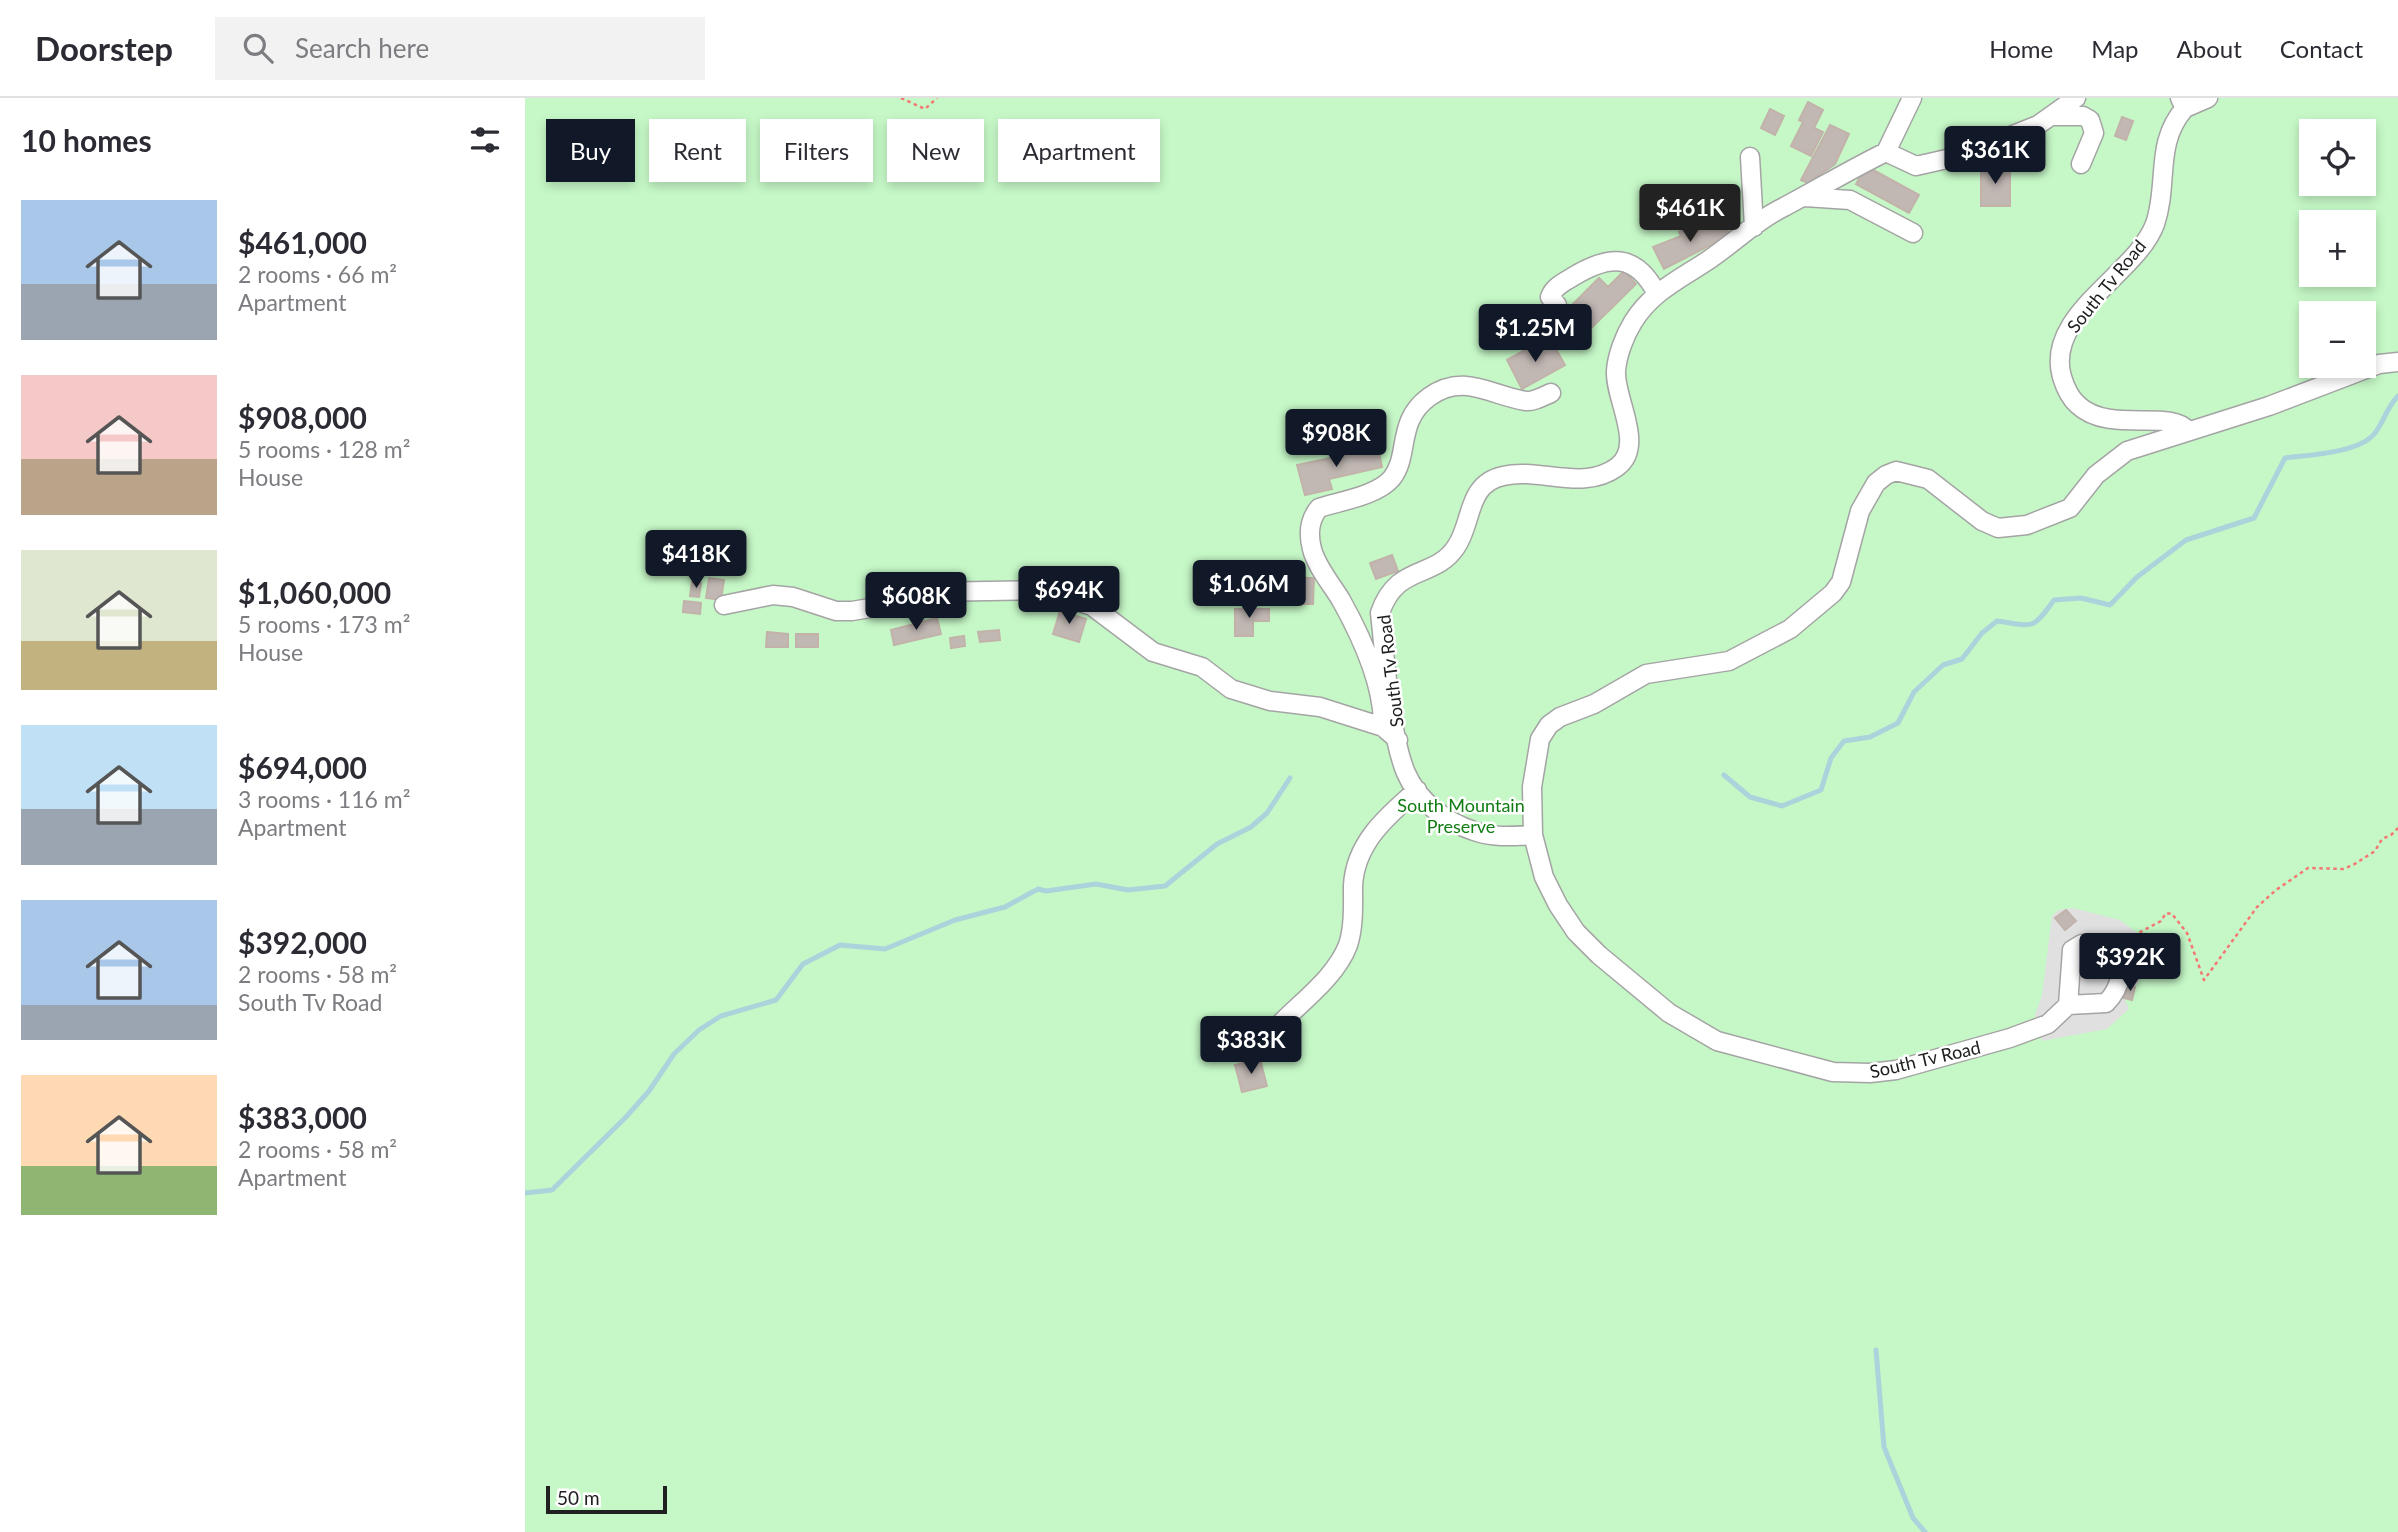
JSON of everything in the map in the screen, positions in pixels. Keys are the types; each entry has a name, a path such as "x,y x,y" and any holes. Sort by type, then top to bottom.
{"street":[{"path":"1912,98 1886,152 1916,166 1959,156 2006,140 2051,116 2076,98"},
{"path":"2183,103 2208,98"},
{"name":"South Tv Road","path":"2183,103 2172,123 2164,153 2154,224 2141,246 2069,328 2060,350 2061,373 2066,388 2078,405 2098,416 2119,422 2169,421 2183,425 2187,430"},
{"path":"2051,116 2083,116 2090,120 2094,134 2081,164"},
{"name":"South Tv Road","path":"1398,740 1380,614 1385,598 1398,583 1446,558 1456,548 1471,503 1489,482 1502,476 1522,474 1580,479 1599,476 1619,466 1628,449 1628,432 1616,371 1633,321 1656,292 1784,207 1886,152"},
{"path":"1750,158 1754,228"},
{"path":"1805,197 1850,200 1913,233"},
{"path":"1557,305 1550,297 1553,289 1594,264 1612,259 1632,265 1647,275 1656,292"},
{"name":"South Tv Road","path":"2068,1005 2048,1024 2010,1038 1896,1070 1870,1073 1833,1072 1737,1048 1694,1030 1669,1013 1599,955 1576,932 1544,877 1533,835 1534,757 1539,739 1549,725 1594,704 1646,674 1729,661 1790,629 1833,593 1840,582 1847,569 1860,511 1876,483 1886,475 1896,471 1928,479 1982,521 2009,528 2050,517 2070,508 2110,463 2127,452 2187,430 2269,406 2379,364 2398,362"},
{"path":"1383,727 1383,710 1371,668 1344,607 1312,551 1313,516 1319,508 1380,488 1393,477 1411,416 1428,398 1446,388 1477,385 1528,401 1551,394"},
{"name":"South Tv Road","path":"724,605 773,595 793,597 836,611 852,611 894,604 928,592 1045,590 1092,606 1153,652 1202,667 1231,689 1270,701 1320,707 1383,727 1398,740"},
{"path":"1398,740 1406,773 1417,790 1439,813 1475,832 1533,835"},
{"path":"1278,1027 1334,969 1348,945 1354,881 1364,846 1385,818 1417,790"},
{"path":"2082,944 2113,947 2120,965 2120,981 2115,994 2106,1003 2068,1005 2072,950 2082,944"}],"path":[{"path":"901,98 925,109 937,98"},
{"path":"2113,947 2161,921 2166,913 2172,914 2187,933 2204,980 2251,915 2276,890 2308,868 2343,869 2353,865 2375,851 2382,839 2398,828"}],"green space":[{"name":"South Mountain Preserve","path":"525,98 2398,98 2398,1532 525,1532"}],"shaded area":[{"path":"2073,908 2120,920 2137,933 2144,951 2141,978 2135,987 2128,985 2124,998 2129,1009 2107,1029 2042,1041 2035,1015 2042,995 2052,916 2058,910"}],"building":[{"path":"1808,102 1823,110 1814,128 1823,132 1811,156 1791,146 1803,122 1799,120"},
{"path":"1770,109 1784,116 1775,135 1761,128"},
{"path":"2122,117 2133,121 2126,140 2115,136"},
{"path":"1830,125 1849,134 1835,164 1808,183 1801,180"},
{"path":"1866,166 1919,195 1909,213 1856,184"},
{"path":"1981,166 2010,166 2010,206 1981,206"},
{"path":"1722,220 1730,235 1664,269 1653,247 1681,236 1679,232 1689,227 1693,234"},
{"path":"1624,271 1636,284 1581,338 1560,317 1599,278 1608,287"},
{"path":"1552,342 1565,365 1522,389 1507,360 1532,346 1535,352"},
{"path":"1378,448 1382,467 1329,479 1332,489 1305,495 1297,465"},
{"path":"1392,555 1398,571 1376,579 1370,563"},
{"path":"709,578 724,580 721,600 706,598"},
{"path":"1303,578 1314,578 1313,604 1302,604"},
{"path":"692,582 701,583 699,597 690,596"},
{"path":"684,601 701,603 700,614 683,612"},
{"path":"1235,609 1269,609 1269,621 1253,621 1253,636 1235,636"},
{"path":"1060,611 1086,619 1079,642 1053,634"},
{"path":"937,618 941,634 894,645 891,630"},
{"path":"999,630 1000,640 980,642 978,632"},
{"path":"767,632 788,634 788,647 766,647"},
{"path":"796,634 818,634 818,647 796,647"},
{"path":"964,636 965,646 951,648 950,638"},
{"path":"2066,910 2076,921 2065,930 2055,918"},
{"path":"2128,985 2135,987 2132,1000 2124,998"},
{"path":"1260,1059 1267,1086 1242,1092 1235,1065"}],"waterway":[{"path":"1724,775 1750,797 1782,806 1821,790 1831,758 1844,741 1870,737 1898,723 1914,692 1943,665 1962,659 1982,633 1997,621 2031,624 2041,617 2054,600 2081,598 2110,605 2137,577 2186,540 2254,518 2285,458 2333,452 2368,440 2398,396"},
{"path":"525,1193 552,1190 626,1117 649,1091 674,1054 699,1030 721,1016 776,1000 803,964 840,945 885,949 955,920 1005,907 1038,889 1046,891 1096,884 1128,890 1165,886 1217,844 1251,827 1267,813 1290,778"},
{"path":"1876,1350 1884,1447 1913,1518 1925,1532"}]}
